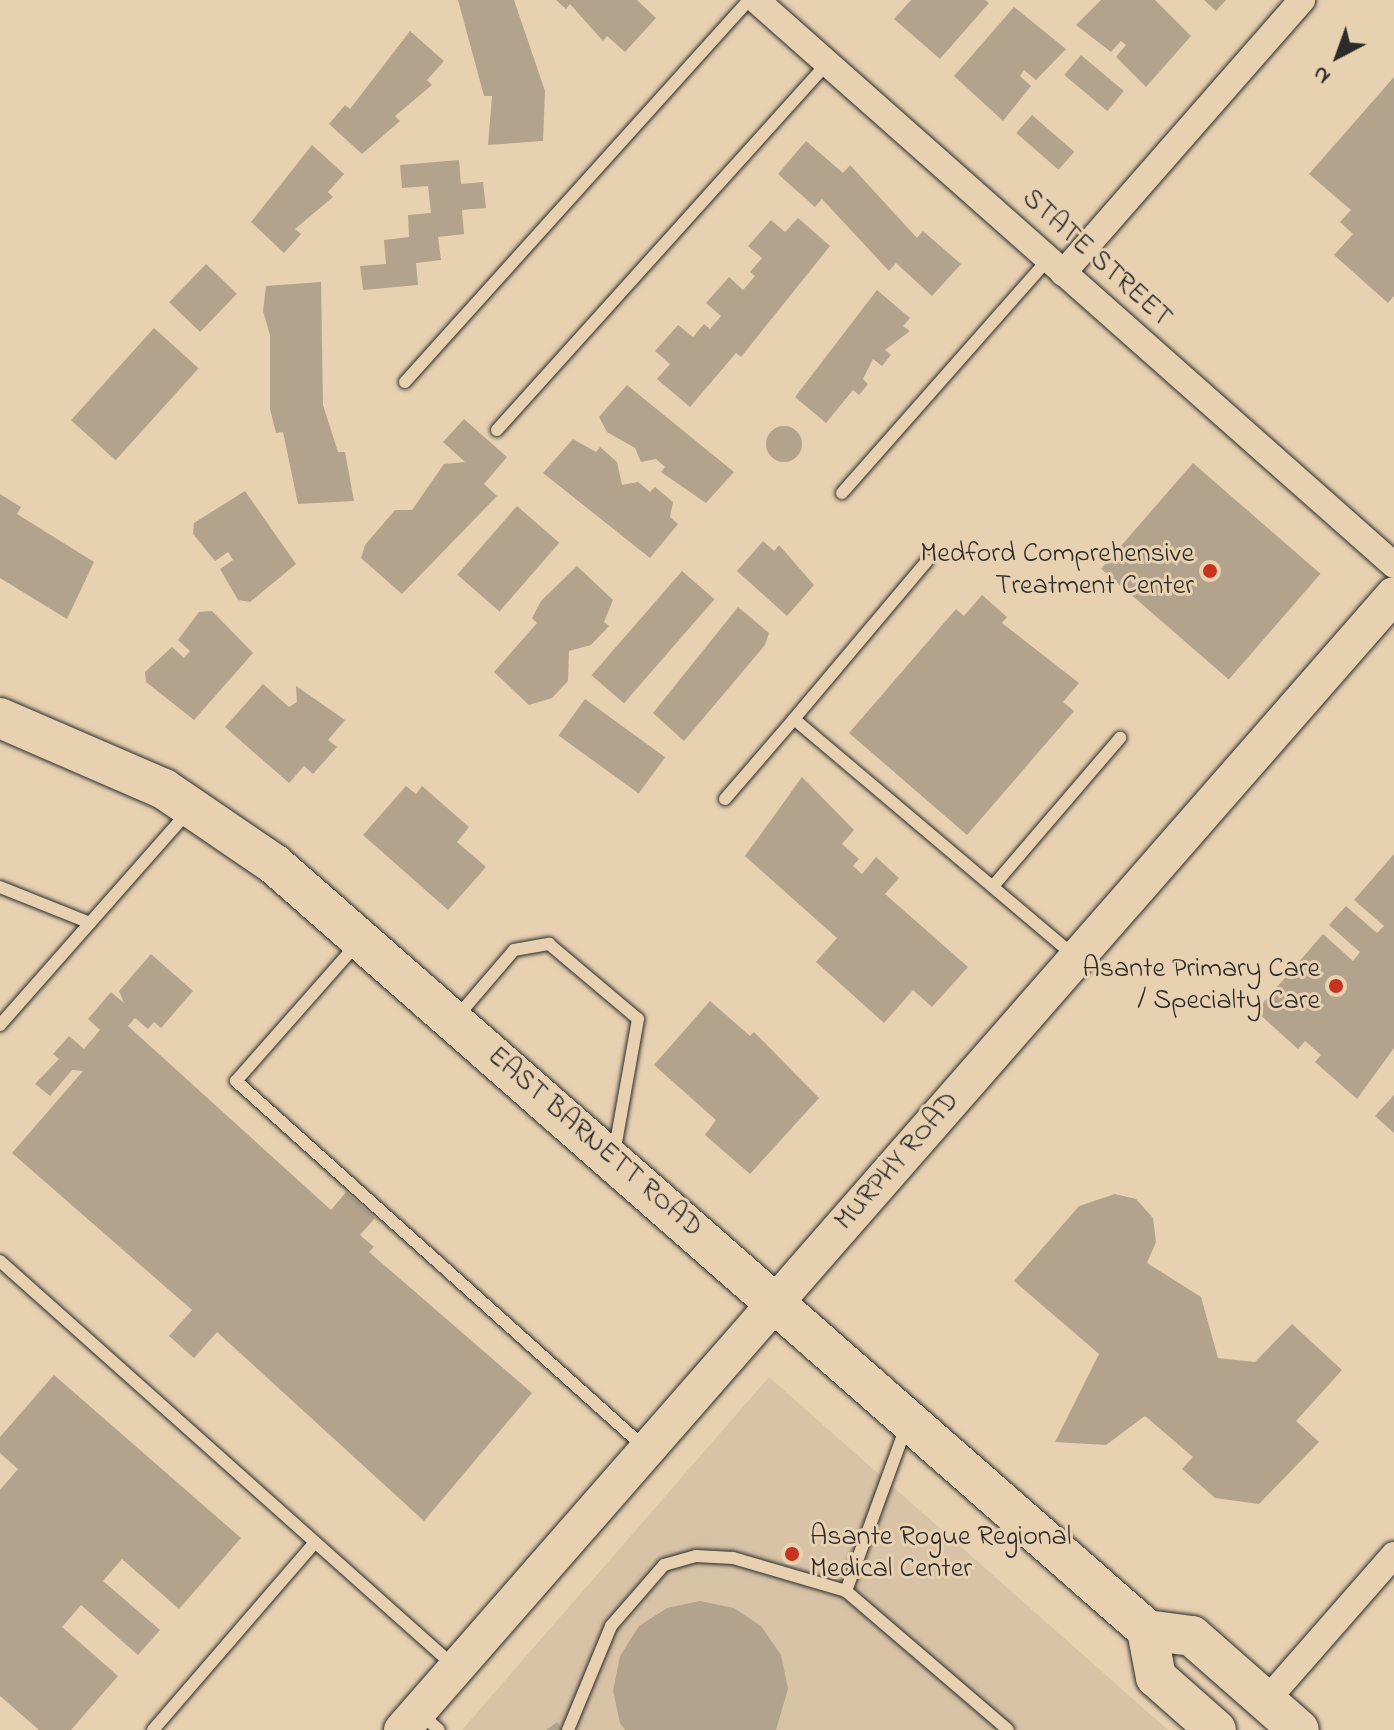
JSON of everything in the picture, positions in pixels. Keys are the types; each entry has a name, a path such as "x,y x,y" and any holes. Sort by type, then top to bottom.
{"main road":[{"name":"EAST BARNETT ROAD","path":"0,718 193,807 274,864 1147,1630"},
{"path":"1216,1730 1156,1677 1147,1630 1192,1636 1299,1730"}],"street":[{"name":"STATE STREET","path":"756,0 1394,565"},
{"path":"1055,266 1302,0"},
{"name":"MURPHY ROAD","path":"420,1724 457,1668 1394,595"},
{"path":"1266,1701 1394,1555"}],"lane":[{"path":"405,382 749,0"},
{"path":"497,430 827,63"},
{"path":"842,493 1055,266"},
{"path":"725,799 927,561"},
{"path":"794,719 994,885 1076,958"},
{"path":"994,885 1120,738"},
{"path":"0,1025 193,807"},
{"path":"0,887 90,923"},
{"path":"361,939 236,1081 647,1449"},
{"path":"455,1020 514,950 549,944 638,1019 613,1161"},
{"path":"0,1261 457,1668"},
{"path":"846,1591 909,1420"},
{"path":"153,1730 315,1542"},
{"path":"568,1730 611,1626 664,1565 696,1556 733,1558 846,1591 1008,1730"}],"shaded area":[{"name":"Asante Rogue Regional Medical Center","path":"769,1377 1168,1730 462,1730"}],"building":[{"path":"458,0 514,0 545,91 543,141 488,145 492,96 484,96"},
{"path":"556,0 637,0 656,18 625,52 607,36 603,41 570,4 566,9"},
{"path":"911,0 985,0 989,3 940,59 894,19"},
{"path":"1101,0 1155,0 1191,36 1146,87 1116,57 1126,45 1121,41 1111,52 1076,25"},
{"path":"1204,0 1226,0 1216,11"},
{"path":"1014,7 1066,49 1036,80 1024,70 1020,76 1031,86 1003,121 954,76"},
{"path":"410,31 444,61 427,80 432,85 395,116 400,121 362,154 329,124 345,105 350,109"},
{"path":"1081,55 1124,91 1107,111 1064,75"},
{"path":"1394,77 1394,296 1388,303 1334,255 1353,234 1340,222 1351,210 1309,174"},
{"path":"1032,115 1074,152 1059,170 1016,133"},
{"path":"806,141 843,173 850,165 917,238 923,231 961,264 932,296 896,263 889,271 822,199 815,207 778,174"},
{"path":"312,145 344,174 328,192 333,197 295,229 301,234 284,253 251,222"},
{"path":"459,160 461,184 483,182 486,208 462,210 464,234 438,237 441,260 416,263 418,285 363,290 360,266 386,264 384,240 409,237 408,215 431,213 428,186 402,188 400,165"},
{"path":"798,218 830,246 741,357 736,353 690,407 657,379 670,364 655,351 678,325 693,337 704,324 710,329 721,316 706,303 729,277 743,290 755,276 750,272 762,258 748,246 771,220 785,232"},
{"path":"206,264 237,294 200,332 169,302"},
{"path":"321,282 323,405 338,452 345,452 354,501 298,504 283,432 276,433 270,409 270,335 263,311 266,286"},
{"path":"877,290 910,318 903,326 910,331 885,350 891,355 882,366 873,359 863,379 868,384 859,395 853,390 826,423 795,397"},
{"path":"154,328 199,368 116,460 71,420"},
{"path":"627,385 734,472 706,503 661,472 665,467 656,459 641,462 635,448 607,432 599,417"},
{"path":"464,419 507,457 484,484 497,496 402,594 361,558 365,545 395,510 412,510 444,464 465,462 443,442"},
{"path":"784,426 796,432 802,444 796,456 784,462 772,456 766,444 772,432"},
{"path":"573,439 596,452 600,447 617,462 622,485 638,482 650,492 655,487 673,502 670,517 678,524 650,558 543,473"},
{"name":"Medford Comprehensive Treatment Center","path":"1193,463 1321,574 1229,680 1101,569"},
{"path":"245,491 296,564 250,602 238,600 220,569 233,560 228,552 215,561 193,534 194,523"},
{"path":"0,494 21,507 17,514 94,562 67,619 0,578"},
{"path":"517,506 559,543 500,611 457,575"},
{"path":"763,541 774,551 779,545 814,585 787,616 737,571"},
{"path":"577,566 613,600 604,622 609,626 591,645 569,651 568,681 552,698 529,705 494,672 537,623 532,618 541,601"},
{"path":"682,571 714,599 624,703 591,675"},
{"path":"982,595 1007,617 1002,623 1079,683 1063,702 1074,711 967,835 849,733 956,609 964,616"},
{"path":"738,607 769,633 765,645 684,741 653,713"},
{"path":"212,611 253,653 194,720 146,682 145,672 172,647 184,658 190,651 178,640 199,612"},
{"path":"263,684 289,707 297,702 296,686 345,720 328,740 337,747 313,774 304,766 289,783 225,727"},
{"path":"585,699 665,757 639,794 559,735"},
{"path":"802,777 854,830 842,844 859,859 853,866 862,874 876,857 899,878 885,894 968,967 932,1007 913,990 884,1023 816,962 837,938 745,856"},
{"path":"406,786 416,794 422,786 469,827 457,842 486,867 448,910 363,835"},
{"name":"Asante Primary Care / Specialty Care","path":"1394,854 1394,1048 1357,1099 1315,1062 1321,1055 1305,1041 1298,1049 1256,1011 1323,934 1353,961 1360,952 1329,925 1346,906 1377,933 1384,926 1354,900"},
{"path":"151,954 193,991 161,1028 154,1022 148,1029 135,1018 128,1026 331,1210 346,1192 375,1218 360,1235 374,1247 369,1252 532,1393 424,1521 217,1332 194,1358 169,1336 192,1310 12,1153 83,1071 72,1070 50,1096 35,1084 59,1059 53,1054 69,1036 84,1049 100,1030 88,1019 111,992 124,1003 119,991"},
{"path":"710,1001 750,1036 754,1032 819,1098 750,1174 705,1135 716,1120 654,1065"},
{"path":"1394,1095 1394,1133 1375,1116"},
{"path":"1115,1194 1136,1199 1153,1218 1156,1242 1147,1263 1201,1297 1218,1358 1255,1362 1292,1324 1342,1370 1296,1421 1319,1442 1259,1504 1215,1498 1182,1469 1193,1457 1145,1416 1106,1445 1055,1442 1099,1354 1014,1281 1079,1206"},
{"path":"54,1375 241,1538 179,1609 122,1559 103,1581 160,1630 138,1655 81,1605 62,1627 118,1676 71,1730 39,1730 0,1696 0,1490 18,1469 0,1453 0,1437"},
{"path":"700,1601 734,1608 761,1626 781,1655 788,1689 776,1730 625,1730 620,1723 613,1691 620,1656 639,1626 667,1608"},
{"path":"557,1722 563,1730 546,1730"}],"place":[{"name":"Medford Comprehensive Treatment Center","path":"1210,571"},
{"name":"Asante Primary Care / Specialty Care","path":"1336,986"},
{"name":"Asante Rogue Regional Medical Center","path":"792,1554"}]}
